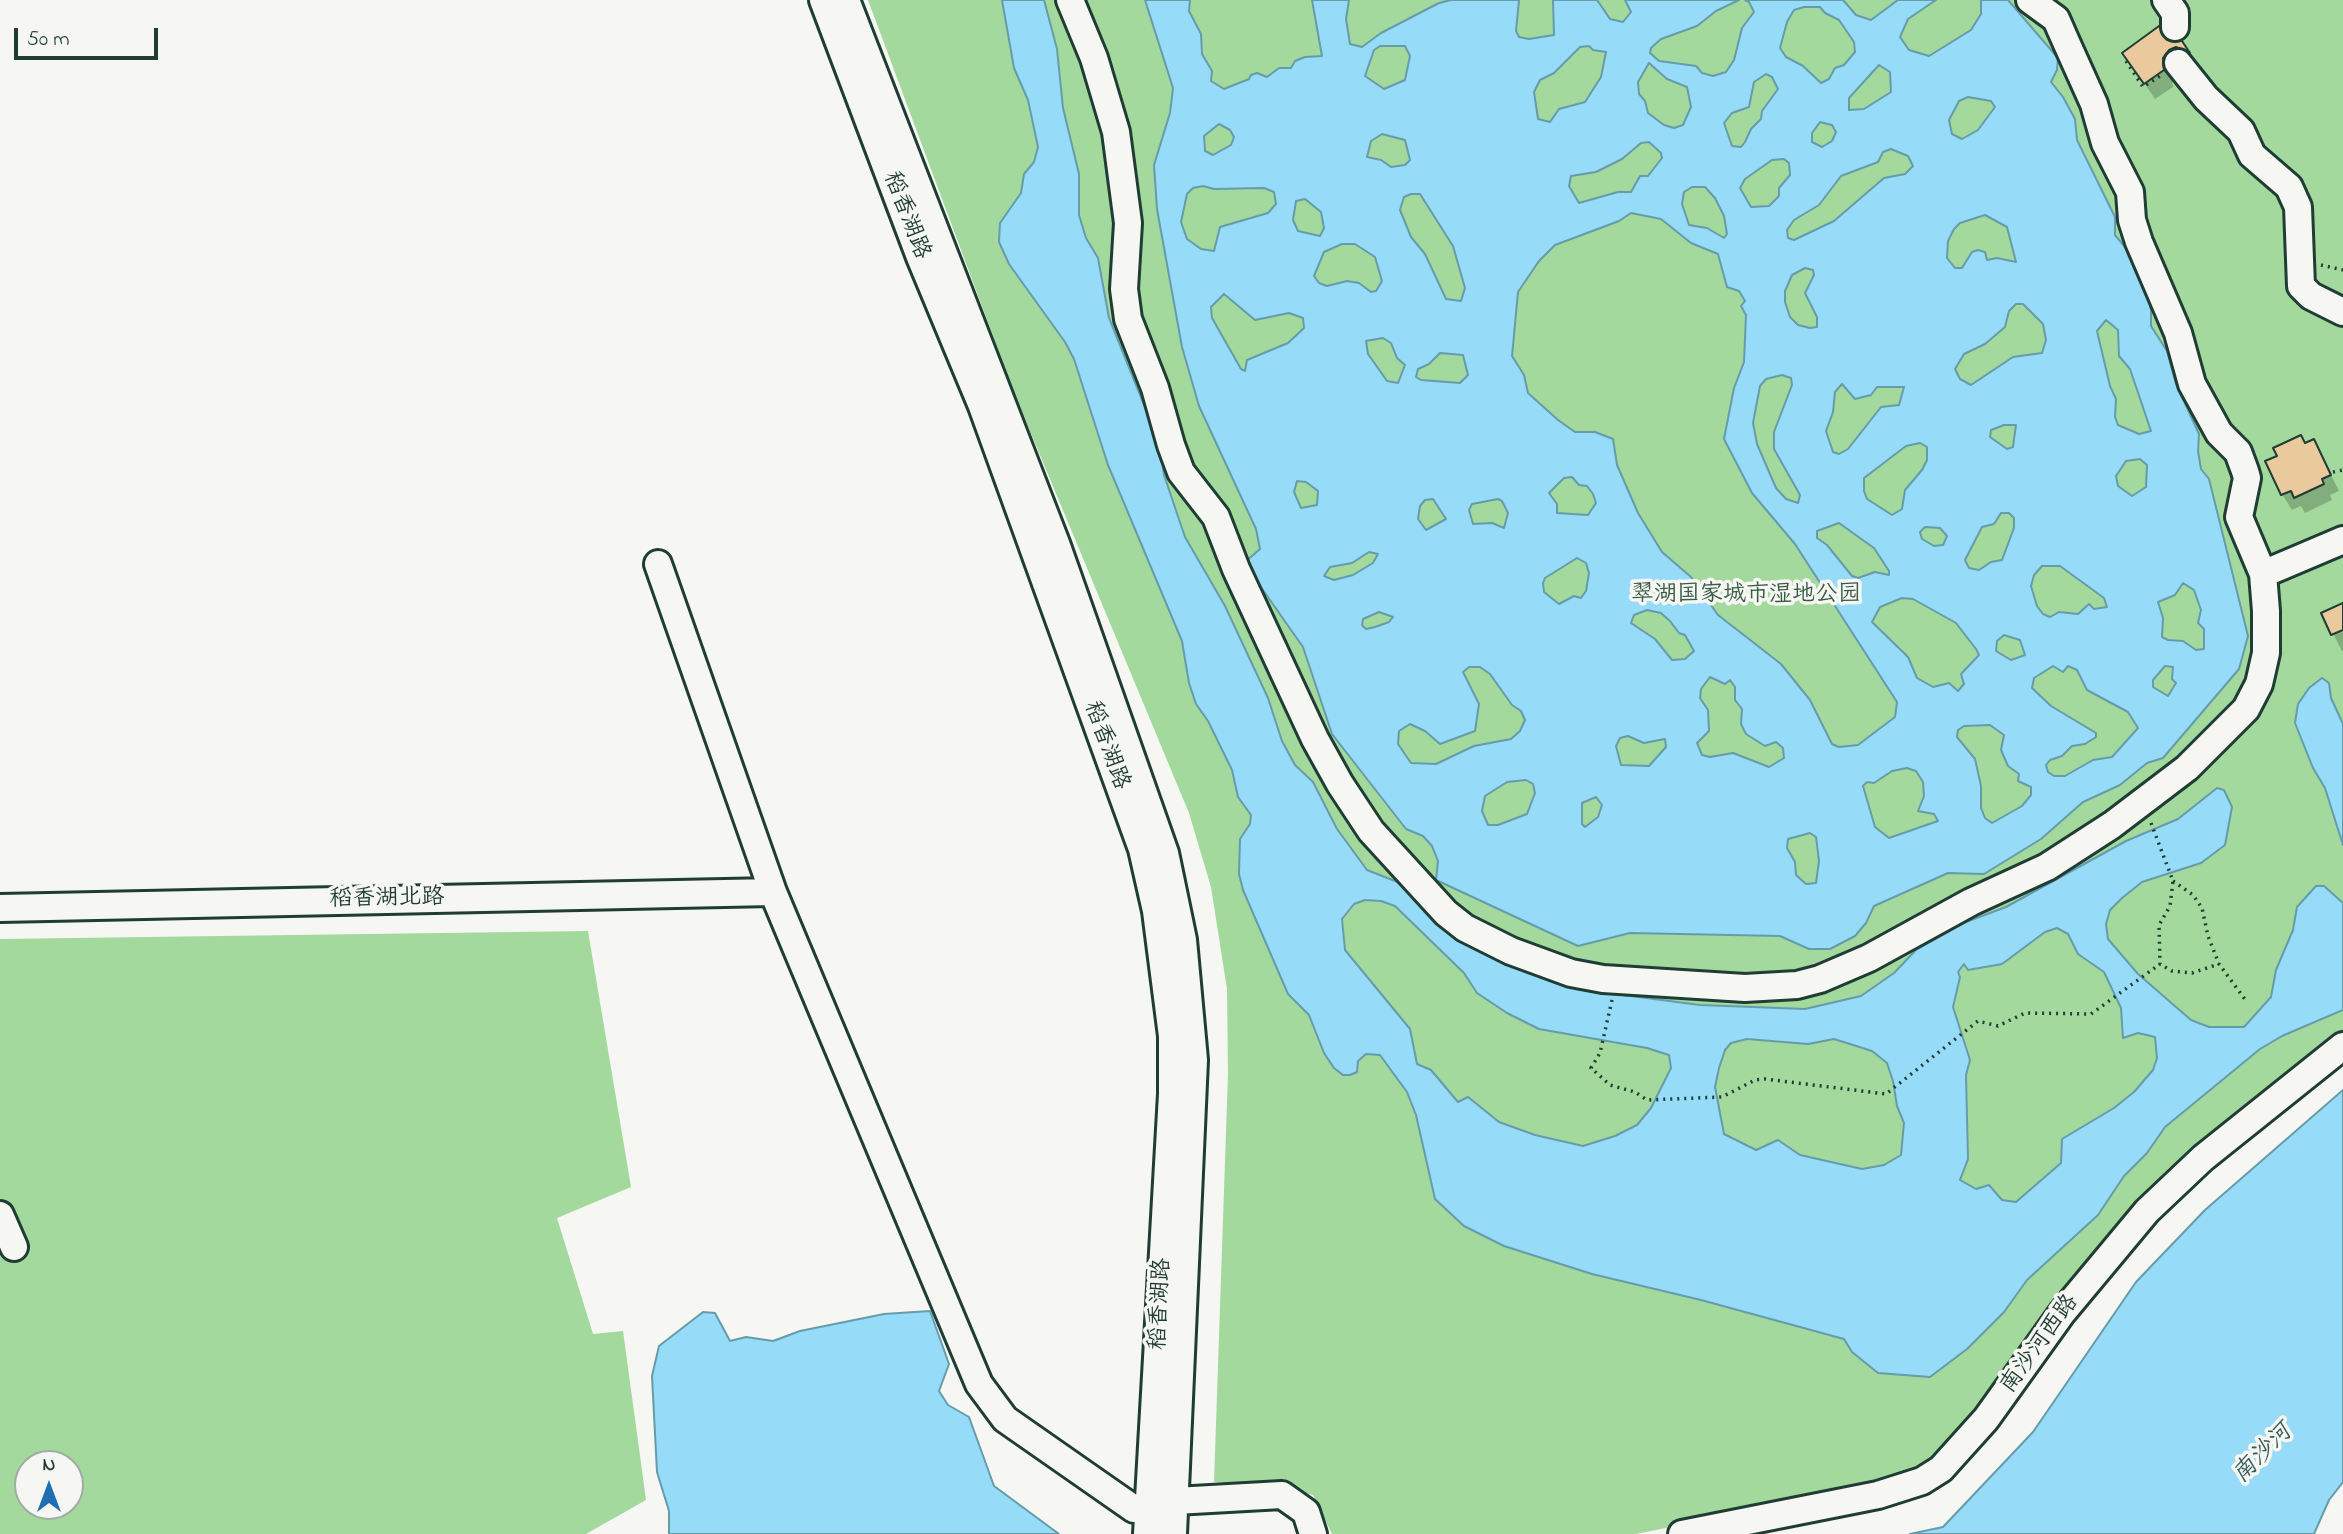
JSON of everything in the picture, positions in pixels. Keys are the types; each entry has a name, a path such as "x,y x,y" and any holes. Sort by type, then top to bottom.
{"street":[{"name":"稻香湖路","path":"823,0 920,257 982,406 1142,849 1157,911 1172,1036 1162,1504 1172,1534"},
{"name":"稻香湖路","path":"846,0 1057,546 1165,853 1183,940 1194,1060 1162,1504 1147,1534"},
{"path":"1070,0 1094,58 1116,132 1128,223 1124,289 1128,319 1181,472 1216,517 1236,569 1276,657 1340,784 1371,831 1423,892 1465,928 1490,942 1571,973 1630,981 1733,987 1797,985 1820,979 1869,958 1971,902 2059,860 2157,792 2213,745 2246,709 2259,684 2266,653 2263,573 2241,527 2242,496 2247,478 2238,452 2219,433 2192,384 2178,333 2139,242 2132,220 2130,192 2105,143 2094,104 2056,19 2030,0"},
{"path":"2165,0 2175,13 2175,26"},
{"path":"2178,63 2206,98 2241,131 2252,155 2289,187 2298,207 2301,286 2311,296 2343,312"},
{"path":"2263,573 2343,540"},
{"path":"658,564 774,892 979,1384 1005,1419 1134,1509 1162,1504 1282,1495 1306,1512 1313,1534"},
{"name":"稻香湖北路","path":"0,908 774,892"},
{"name":"南沙河西路","path":"1682,1534 1878,1495 1922,1481 1941,1469 1986,1419 2062,1312 2147,1211 2203,1158 2343,1046"},
{"path":"0,1215 14,1248"}],"path":[{"path":"2333,472 2343,470"},
{"path":"2152,826 2172,879 2170,906 2159,925 2160,964"},
{"path":"2172,879 2193,895 2202,908 2208,936 2219,964 2248,1002"},
{"path":"2160,964 2172,971 2192,973 2219,964"},
{"path":"1614,989 1598,1060 1591,1066 1609,1085 1652,1101 1722,1097 1755,1080 1881,1094 1892,1091 1978,1021 2000,1025 2025,1013 2091,1014 2160,964"}],"green space":[{"name":"翠湖国家城市湿地公园","path":"868,0 2343,0 2343,1034 2208,1142 1976,1417 1919,1472 1875,1486 1636,1534 1332,1534 1313,1495 1280,1485 1214,1482 1228,1074 1227,989 1211,887 1189,813 1015,395"},
{"path":"588,931 631,1187 557,1218 593,1334 623,1331 646,1500 586,1534 0,1534 0,939"}],"water":[{"path":"1002,0 1044,0 1057,49 1063,108 1079,174 1079,215 1086,238 1098,258 1109,318 1160,445 1164,475 1185,537 1225,606 1268,698 1282,741 1295,765 1313,782 1337,829 1367,870 1395,881 1577,989 1700,1005 1805,1009 1861,996 1894,973 1916,950 1966,922 2006,907 2126,841 2178,819 2217,788 2224,790 2232,807 2225,845 2201,863 2142,882 2122,898 2110,910 2106,924 2108,939 2138,974 2191,1020 2209,1027 2244,1027 2271,997 2276,970 2293,930 2297,907 2316,886 2324,886 2343,903 2343,1010 2282,1036 2260,1049 2165,1127 2147,1153 2124,1176 2098,1215 2027,1280 2004,1312 1967,1349 1930,1377 1878,1373 1852,1352 1844,1339 1592,1274 1504,1246 1464,1226 1435,1199 1416,1115 1407,1092 1380,1055 1366,1054 1358,1061 1357,1072 1350,1075 1343,1075 1334,1068 1324,1053 1309,1015 1288,994 1243,890 1239,874 1240,839 1250,824 1251,815 1238,797 1232,770 1208,721 1196,704 1189,683 1182,641 1108,465 1074,359 1065,342 1009,264 999,242 1000,223 1021,193 1024,174 1034,162 1038,147 1028,100 1014,68","holes":["1365,900 1381,901 1395,906 1464,973 1477,993 1507,1013 1539,1029 1647,1048 1669,1055 1671,1068 1651,1108 1637,1125 1615,1136 1583,1146 1535,1135 1499,1122 1468,1097 1458,1102 1431,1070 1417,1064 1410,1029 1345,950 1342,919 1354,904","2057,928 2068,934 2078,954 2104,972 2121,1008 2123,1038 2138,1033 2155,1037 2157,1058 2153,1070 2134,1092 2114,1108 2062,1139 2061,1163 2016,1202 2002,1200 1989,1185 1976,1189 1960,1180 1968,1159 1966,1075 1970,1060 1953,1007 1960,977 1958,972 1964,964 1968,970 2002,964 2045,932","1747,1039 1808,1044 1834,1039 1872,1051 1887,1063 1893,1081 1897,1106 1904,1123 1901,1155 1884,1165 1862,1169 1800,1155 1778,1140 1756,1150 1724,1134 1715,1087 1725,1050 1731,1043"]},
{"path":"1145,0 1190,0 1189,11 1201,34 1202,54 1212,71 1211,81 1224,89 1249,79 1251,75 1257,73 1267,77 1279,68 1291,68 1295,61 1305,57 1322,56 1312,0 1349,0 1346,19 1350,44 1362,47 1381,33 1439,3 1451,0 1519,0 1516,31 1519,37 1529,39 1554,35 1553,0 1597,0 1610,19 1623,22 1631,12 1625,0 1739,0 1716,11 1697,26 1661,39 1651,48 1650,53 1659,61 1696,66 1702,73 1713,76 1726,72 1734,60 1742,28 1754,12 1745,0 1843,0 1856,15 1871,20 1898,0 1936,0 1908,19 1900,37 1909,50 1929,56 1971,30 1981,14 1981,0 2008,0 2058,58 2057,70 2051,82 2075,119 2077,140 2115,217 2115,235 2140,265 2151,310 2151,326 2167,351 2176,384 2199,434 2201,469 2209,479 2248,636 2239,669 2163,758 2147,763 2120,785 2083,802 2041,839 1984,874 1948,873 1874,906 1866,923 1855,936 1830,949 1809,949 1780,936 1630,933 1578,946 1436,880 1438,861 1432,846 1423,836 1406,829 1332,734 1303,647 1244,563 1260,549 1256,529 1199,406 1182,347 1157,209 1154,165 1170,113 1173,88","holes":["1820,7 1825,13 1839,20 1854,42 1855,52 1844,65 1835,68 1829,79 1821,83 1803,66 1786,57 1780,48 1787,22 1794,10","1380,46 1405,46 1410,56 1405,80 1384,89 1365,76 1374,50","1589,46 1593,50 1606,52 1601,77 1585,102 1559,109 1550,122 1538,119 1534,92 1540,80 1554,73 1580,47","1649,63 1667,79 1687,87 1691,107 1683,125 1674,128 1664,125 1648,113 1645,101 1639,94 1638,82","1879,65 1890,72 1891,92 1864,109 1849,110 1849,98","1766,74 1772,77 1778,89 1741,147 1732,146 1724,123 1732,113 1749,107 1754,82","1968,97 1991,101 1995,107 1978,130 1962,139 1952,134 1949,120 1959,101","1820,122 1832,125 1836,132 1832,141 1822,147 1812,142 1812,133","1219,124 1230,130 1234,137 1231,145 1213,155 1205,151 1204,136","1382,134 1405,140 1410,160 1405,165 1391,167 1381,160 1367,157 1371,141","1649,142 1661,153 1662,158 1648,176 1640,176 1631,192 1618,192 1579,203 1569,186 1571,176 1596,172 1622,159 1641,143","1891,149 1908,156 1913,166 1905,174 1884,178 1834,221 1794,240 1788,238 1787,230 1794,220 1819,205 1841,176 1878,162 1883,152","1784,159 1789,163 1790,175 1779,188 1779,196 1769,206 1751,207 1740,188 1745,179 1772,160","1692,187 1705,187 1715,198 1724,216 1727,234 1724,238 1707,228 1689,225 1682,204 1684,192","1193,188 1264,188 1274,192 1276,204 1268,213 1220,227 1214,251 1201,249 1187,239 1181,222 1187,194","1411,194 1420,194 1453,246 1465,288 1461,301 1446,299 1425,254 1411,237 1400,210 1404,197","1305,199 1321,212 1324,228 1320,236 1298,231 1293,220 1296,201","1631,213 1661,219 1691,243 1718,254 1727,287 1739,291 1745,301 1741,306 1746,315 1744,362 1734,388 1724,439 1752,493 1795,544 1897,702 1895,717 1858,745 1839,747 1832,744 1810,700 1781,664 1718,615 1691,577 1662,552 1638,513 1617,465 1613,439 1595,432 1575,432 1558,420 1528,393 1524,375 1512,356 1518,292 1539,261 1555,245 1619,221","1985,215 2007,227 2016,262 1997,258 1987,260 1985,252 1978,250 1972,252 1962,268 1955,268 1947,258 1948,241 1960,223","1342,244 1355,244 1375,257 1382,281 1376,291 1371,292 1359,283 1347,281 1327,286 1319,283 1314,276 1324,252","1805,268 1813,270 1814,275 1805,293 1817,317 1817,327 1798,325 1790,317 1785,291 1792,275","1224,294 1255,320 1289,313 1303,318 1304,328 1288,343 1247,360 1245,371 1241,369 1212,318 1211,307","2016,304 2023,304 2043,324 2046,340 2042,353 2013,357 1971,385 1960,379 1955,369 1964,354 1985,344 2005,327 2009,311","2106,320 2118,330 2119,356 2130,369 2151,431 2139,434 2118,425 2115,417 2116,399 2110,386 2097,331","1383,338 1391,343 1397,358 1405,365 1398,383 1387,381 1368,354 1366,341","1440,353 1463,355 1468,375 1460,383 1421,380 1416,377 1418,369 1429,364","1782,375 1791,378 1792,385 1774,432 1774,449 1800,495 1798,503 1786,499 1776,488 1757,444 1753,423 1760,386 1766,379","1842,384 1855,399 1871,395 1877,387 1904,387 1899,405 1881,407 1848,449 1839,454 1833,452 1826,431 1833,412 1835,392","2004,425 2016,425 2013,447 2007,449 1990,437 1991,430","1920,443 1927,447 1927,460 1905,490 1902,509 1892,515 1867,499 1864,478 1906,446","2140,459 2147,465 2146,487 2132,496 2118,486 2116,476 2126,461","1572,477 1579,485 1587,486 1593,494 1596,503 1588,515 1557,513 1557,504 1549,493 1564,478","1297,481 1306,482 1318,491 1317,505 1301,508 1294,492","1433,499 1446,519 1426,530 1418,519 1420,506 1425,500","1498,499 1502,501 1508,513 1504,528 1492,523 1473,524 1469,510 1472,504","2001,513 2009,513 2014,518 2014,528 2002,560 1991,562 1979,570 1969,568 1965,560 1982,527 1994,524","1839,523 1874,548 1889,571 1889,575 1875,572 1858,578 1852,576 1827,545 1817,538 1817,531","1925,527 1940,528 1947,536 1943,545 1934,546 1922,539 1920,532","1369,552 1378,554 1373,563 1353,575 1334,580 1324,576 1330,567 1352,563","1577,558 1586,563 1589,573 1586,591 1581,598 1574,596 1559,604 1544,592 1543,583 1545,578","2042,566 2060,566 2104,598 2107,607 2094,609 2089,604 2078,614 2059,612 2050,617 2043,614 2037,606 2031,586 2034,575","2183,583 2194,590 2201,610 2198,623 2204,629 2204,649 2196,650 2183,641 2162,637 2163,618 2158,602 2175,595","1902,598 1913,599 1956,623 1976,649 1979,655 1961,674 1964,684 1958,691 1949,683 1933,687 1917,678 1908,657 1872,622 1880,607","1647,610 1661,613 1679,633 1685,635 1694,651 1685,659 1672,660 1655,639 1631,623 1634,615","1379,612 1393,617 1389,622 1366,629 1362,625 1363,619","2004,635 2020,640 2025,655 2011,660 1996,651 1997,641","2053,666 2063,672 2068,666 2077,670 2087,690 2128,712 2138,728 2112,757 2093,760 2065,776 2054,776 2048,772 2046,765 2050,760 2062,756 2072,746 2085,744 2096,737 2096,733 2051,706 2032,688 2034,678","2165,666 2173,667 2172,679 2176,683 2168,696 2153,687 2153,680","1469,667 1480,667 1490,674 1512,705 1521,711 1525,720 1520,731 1511,739 1474,746 1436,764 1411,763 1398,744 1399,731 1410,724 1425,731 1440,744 1475,731 1479,704 1463,672","1710,677 1725,684 1730,680 1735,687 1735,700 1742,709 1741,724 1746,734 1765,746 1776,742 1783,748 1784,758 1769,767 1733,753 1710,757 1702,755 1697,743 1709,731 1708,710 1700,698 1701,689","1990,725 2004,735 2001,750 2008,766 2019,774 2018,781 2031,787 2031,795 2022,806 1992,823 1985,818 1981,808 1981,786 1975,759 1957,737 1958,730 1964,726","1628,736 1644,743 1665,739 1666,747 1649,766 1621,765 1616,746 1620,738","1907,768 1916,771 1923,782 1924,796 1918,811 1934,814 1938,821 1889,838 1875,827 1863,786 1867,782 1874,783 1892,771","1526,780 1533,784 1535,793 1527,814 1498,825 1488,825 1482,811 1485,796 1507,782","1596,797 1602,805 1598,817 1585,827 1582,824 1582,803","1810,833 1816,837 1819,861 1816,883 1806,884 1796,875 1795,862 1787,848 1788,839"]},
{"path":"2322,678 2329,683 2331,698 2343,724 2343,845 2325,788 2313,768 2295,723 2298,704 2309,688"},
{"name":"南沙河","path":"2343,1090 2343,1482 2329,1500 2314,1534 1910,1534 1943,1527 2033,1432 2136,1282 2205,1210"},
{"path":"930,1311 949,1364 939,1391 948,1405 969,1417 994,1486 1059,1534 669,1534 669,1511 657,1472 652,1376 659,1346 703,1312 715,1313 730,1341 746,1337 773,1341 800,1331 884,1314"}],"building":[{"path":"2159,26 2167,40 2182,41 2190,53 2176,47 2169,50 2163,58 2164,70 2144,84 2122,53"},
{"path":"2301,435 2305,443 2314,439 2331,475 2322,479 2324,484 2294,498 2291,491 2281,495 2265,461 2277,456 2273,448"},
{"path":"2343,603 2343,630 2331,635 2321,613"}]}
